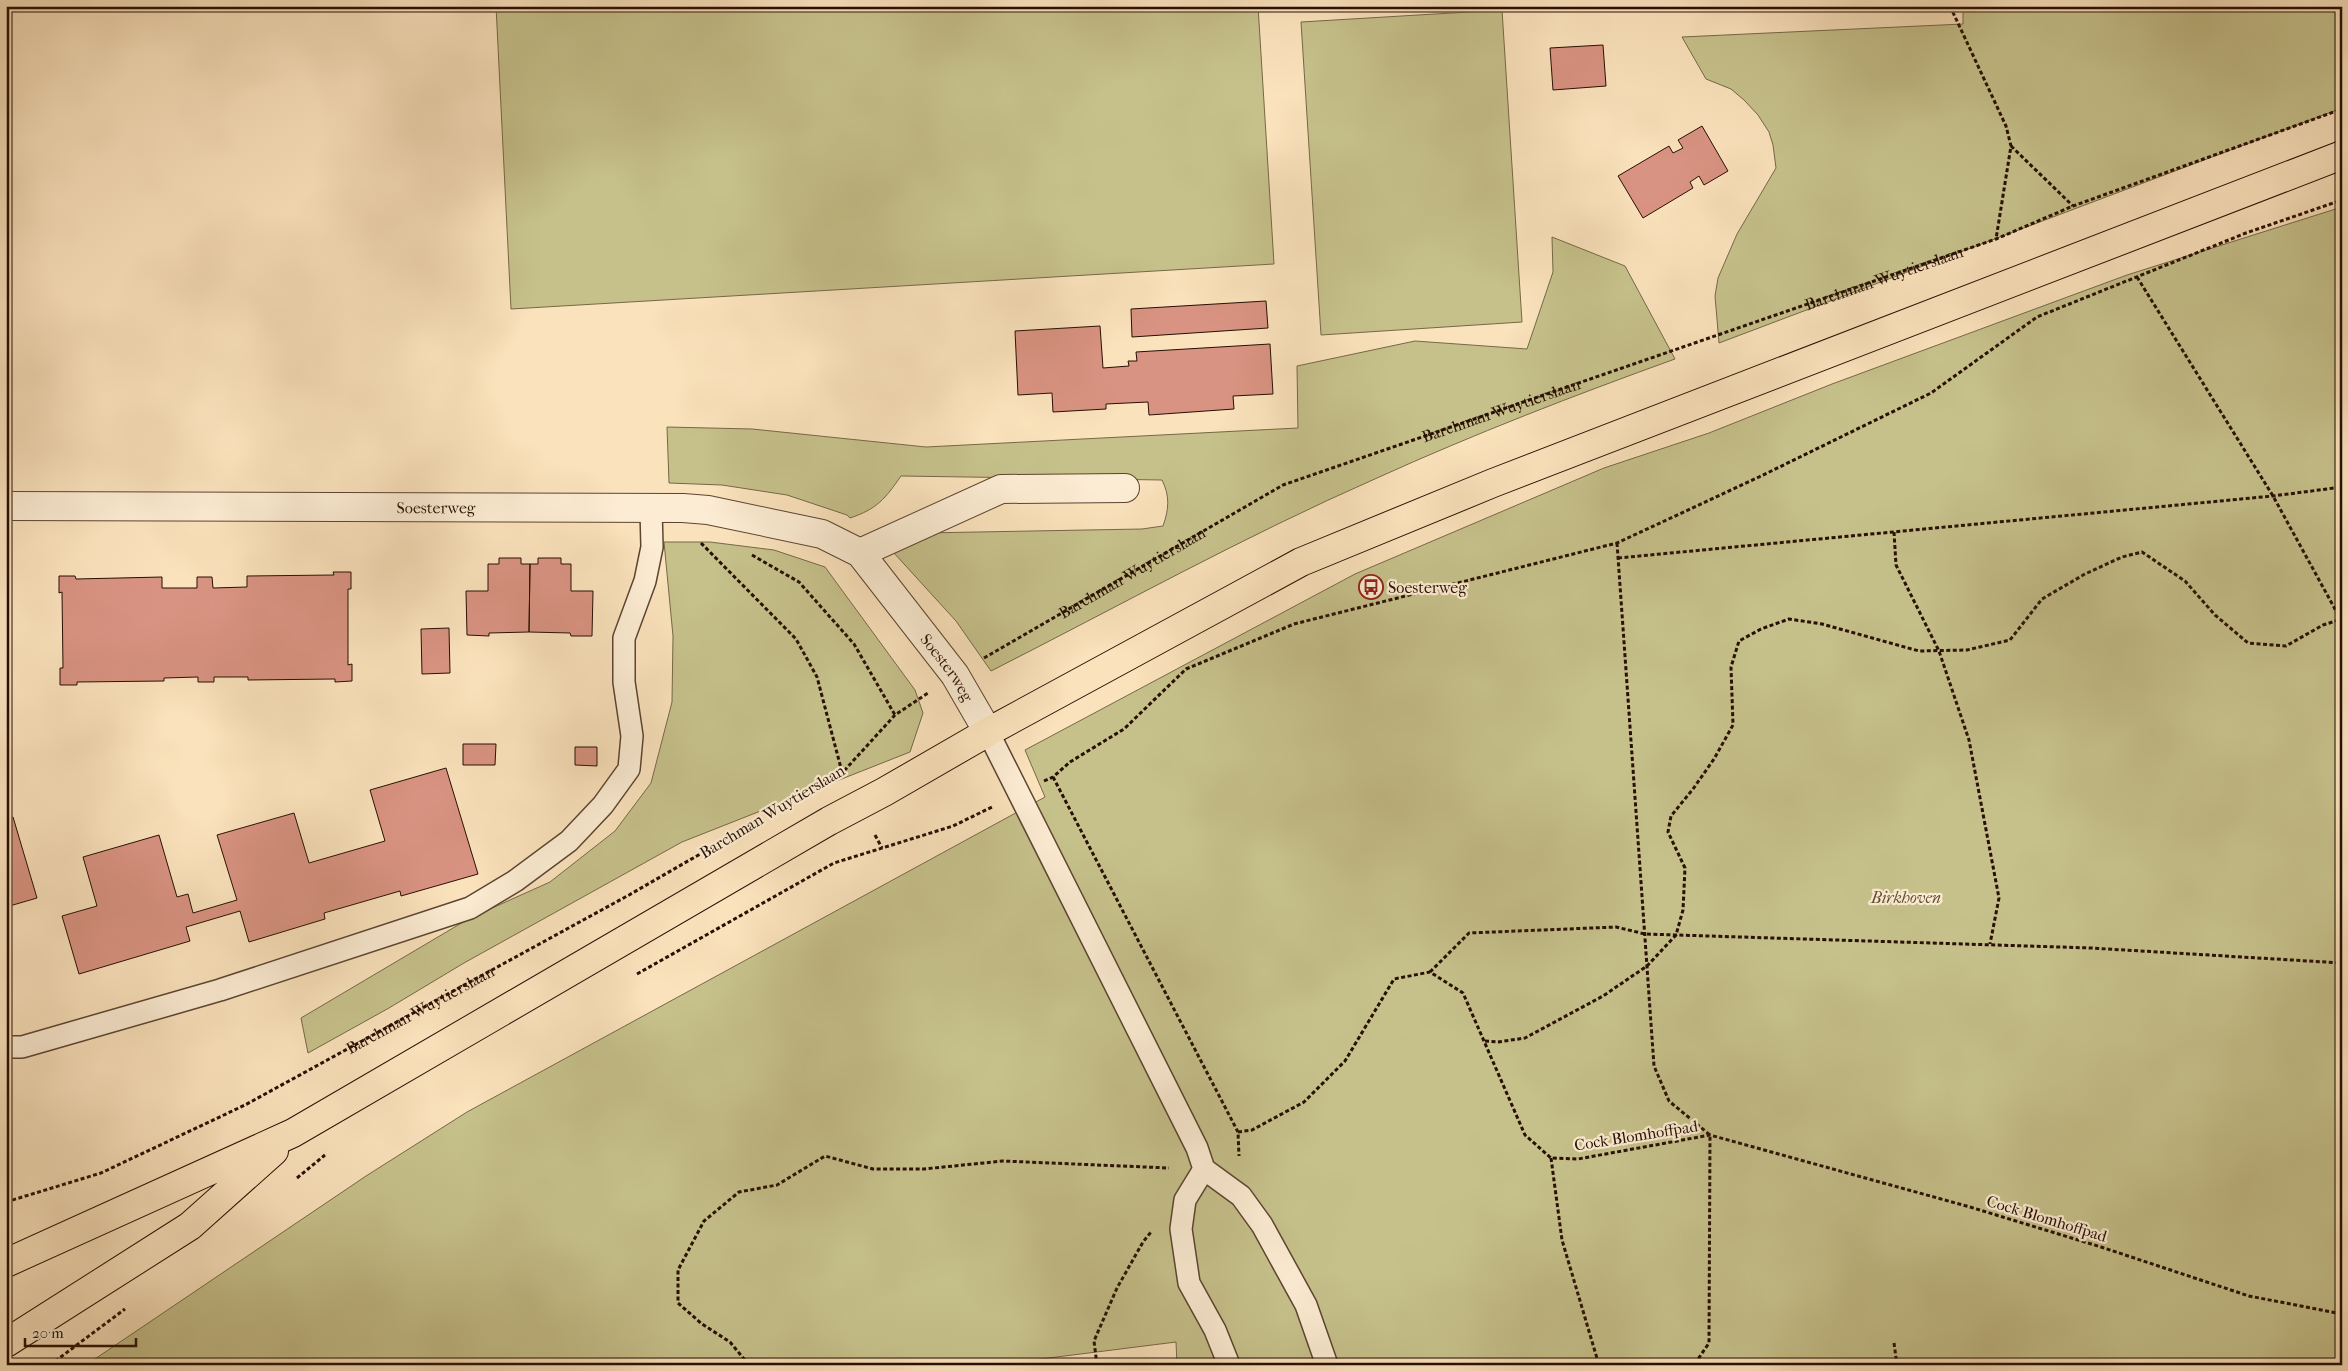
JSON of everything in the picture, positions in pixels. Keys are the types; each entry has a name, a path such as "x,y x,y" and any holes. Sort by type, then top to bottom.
{"main road":[{"path":"6,1263 293,1133 860,804 988,732 1301,562 1493,483 2342,155"},
{"path":"6,1343 190,1226 293,1133"}],"street":[{"path":"860,553 1001,490 1125,488"},
{"name":"Soesterweg","path":"6,506 708,510 822,534 860,553 954,675 988,732"}],"lane":[{"path":"6,1048 22,1047 220,990 470,908 515,881 569,841 603,806 629,769 632,736 624,682 624,638 645,581 662,509"},
{"name":"Soesterweg","path":"988,732 1197,1148 1204,1169"},
{"path":"1229,1365 1215,1330 1189,1283 1181,1230 1185,1200 1204,1169 1241,1196 1262,1225 1306,1305 1328,1365"}],"path":[{"path":"1950,6 2006,126 2011,146 1996,240"},
{"name":"Barchman Wuytierslaan","path":"817,787 842,772 895,715 954,675 1283,485 1996,240 2073,206 2342,109"},
{"path":"2011,146 2073,206"},
{"path":"2342,200 2246,233 2037,316 1931,393 1759,477 1617,543 1294,624 1186,669 1124,729 1070,762 1053,777 1238,1132 1252,1130 1304,1102 1346,1061 1394,979 1430,972 1469,933 1616,927 1645,934 2091,948 2342,963"},
{"path":"1484,1041 1498,1042 1525,1038 1603,996 1647,966 1676,935 1683,910 1685,868 1668,832 1671,816 1694,789 1733,725 1731,667 1739,641 1761,629 1789,619 1822,624 1919,651 1967,650 2010,640 2042,599 2092,570 2122,557 2142,552 2185,581 2216,615 2248,643 2286,646 2323,625 2341,620 2273,496 2137,277"},
{"path":"1618,558 2273,496 2342,487"},
{"path":"662,509 751,592 796,639 817,677 842,772 882,848"},
{"path":"1894,532 1896,565 1939,651 1969,740 1999,898 1990,944"},
{"path":"1617,543 1654,1066 1669,1101 1710,1135 1709,1343 1694,1365"},
{"path":"748,552 799,582 854,644 895,715"},
{"path":"632,977 834,863 953,826 1018,792"},
{"name":"Barchman Wuytierslaan","path":"6,1202 100,1172 245,1105 630,895 749,826"},
{"path":"1430,972 1463,993 1524,1135 1551,1158 1562,1240 1599,1365"},
{"name":"Cock Blomhoffpad","path":"1551,1158 1578,1160 1710,1135 1998,1216 2101,1247 2250,1296 2342,1314"},
{"path":"294,1180 332,1150"},
{"path":"748,1365 730,1342 702,1324 678,1304 678,1270 704,1221 739,1192 777,1185 825,1156 873,1169 924,1169 1003,1161 1204,1169"},
{"path":"1097,1365 1094,1341 1117,1288 1143,1242 1156,1227"},
{"path":"50,1365 127,1308"},
{"path":"1894,1343 1897,1365"}],"green space":[{"path":"496,6 1258,6 1274,264 511,309"},
{"path":"1963,6 2342,6 2342,108 1719,343 1715,296 1718,278 1737,234 1776,168 1769,132 1758,115 1731,89 1706,79 1682,37 1963,24"},
{"path":"1502,10 1522,322 1321,335 1301,22"},
{"name":"Birkhoven","path":"2342,207 2342,1365 1177,1365 1176,1342 993,1365 86,1365 366,1176 467,1112 1045,797 1025,750 1355,574 1604,468 1709,433 1832,384 2127,275"},
{"path":"1552,237 1625,266 1675,359 1488,431 1328,500 1231,547 991,671 956,621 894,553 922,533 1142,529 1163,526 1168,503 1162,480 901,476 890,491 874,507 850,518 847,515 787,495 722,485 669,483 667,427 752,429 926,447 1298,428 1297,366 1415,341 1527,349 1553,272"},
{"path":"664,542 710,542 774,550 825,567 915,690 923,713 910,752 682,842 464,963 308,1053 301,1018 470,918 550,882 615,831 651,783 672,702 673,636"}],"building":[{"path":"1511,6 1593,6 1512,11"},
{"path":"1603,45 1606,86 1553,90 1550,48"},
{"path":"1702,126 1728,171 1704,185 1699,176 1690,182 1693,188 1643,218 1618,176 1669,146 1673,153 1683,148 1678,140"},
{"path":"1266,301 1268,328 1132,337 1131,309"},
{"path":"1100,326 1103,368 1129,366 1128,361 1137,361 1136,352 1270,344 1273,394 1233,396 1234,409 1149,415 1148,402 1106,404 1106,409 1053,412 1052,393 1018,395 1015,331"},
{"path":"499,558 521,558 521,564 530,564 529,632 489,633 489,636 467,635 466,591 488,591 488,564 499,564"},
{"path":"538,558 561,558 561,564 571,564 571,591 593,591 592,636 571,636 570,633 529,632 530,564 538,564"},
{"path":"333,572 351,572 351,589 348,589 348,665 352,664 352,681 335,682 335,679 248,680 248,677 214,677 214,682 198,682 198,677 164,678 164,681 77,682 77,685 60,685 60,668 63,668 62,592 59,593 59,576 75,576 76,579 162,577 162,588 197,588 197,577 212,577 213,588 247,587 247,576 334,575"},
{"path":"449,628 450,673 422,674 421,629"},
{"path":"463,744 496,744 495,765 463,765"},
{"path":"575,747 597,747 597,766 575,765"},
{"path":"446,768 478,874 401,896 400,891 324,913 325,919 249,942 240,911 186,927 190,941 79,974 62,916 97,906 83,857 159,835 177,897 188,894 193,913 237,900 217,835 294,813 309,863 385,841 370,790"},
{"path":"13,817 37,898 6,907 6,819"}],"place":[{"name":"Soesterweg","path":"1371,587"}]}
